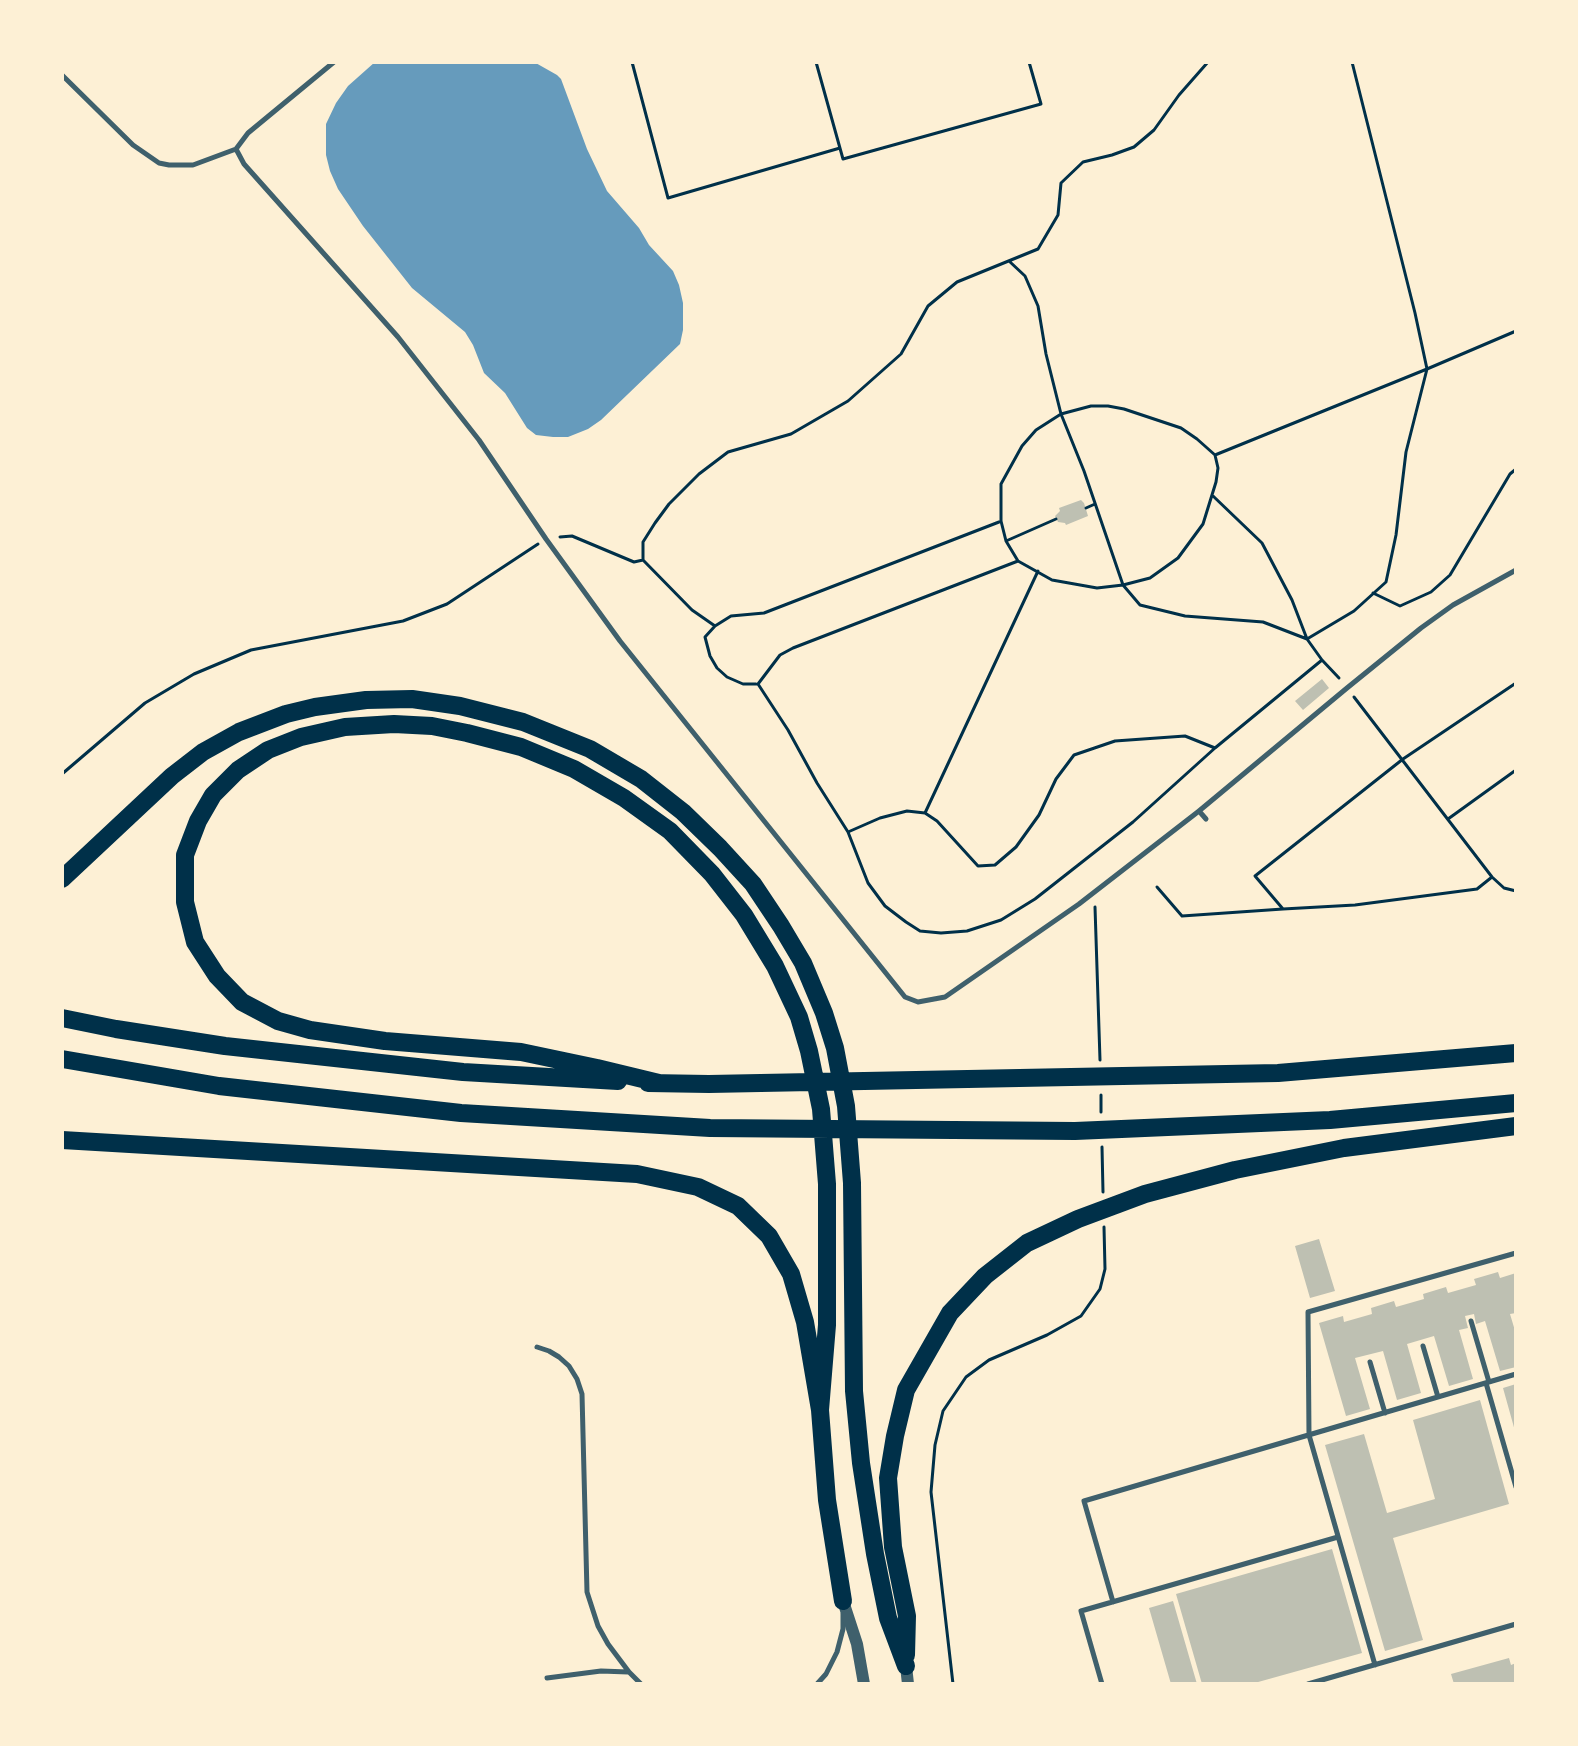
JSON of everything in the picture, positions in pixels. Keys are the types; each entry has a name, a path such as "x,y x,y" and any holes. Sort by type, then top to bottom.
{"highway":[{"path":"62,879 172,776 203,752 239,732 286,714 366,700 412,699 460,706 523,722 590,749 641,779 683,812 753,884 803,963 835,1048 846,1106 852,1183 854,1391 861,1463 888,1618 907,1675"},
{"path":"659,1083 521,1052 385,1041 310,1030 278,1021 242,1002 217,976 195,942 185,902 185,855 198,821 213,795 238,770 268,750 301,737 345,727 394,724 432,726 521,747 574,769 624,798 670,831 712,874 744,915 775,966 799,1017 809,1051 821,1109 827,1184 827,1325 820,1410"},
{"path":"62,1018 225,1046 463,1072 659,1083 1278,1073 1516,1053"},
{"path":"62,1059 219,1086 461,1113 710,1128 1075,1131 1330,1120 1516,1103"},
{"path":"907,1675 907,1616 893,1547 888,1478 895,1436 906,1390 950,1313 985,1276 1027,1243 1078,1219 1145,1194 1235,1170 1344,1148 1516,1126"},
{"path":"62,1140 637,1174 698,1187 738,1206 769,1236 791,1274 805,1322 820,1410 827,1500 843,1601"}],"street":[{"path":"843,1601 857,1644 864,1684"}],"lane":[{"path":"62,75 133,145 159,163 193,165 236,149 248,133 334,62"},
{"path":"236,149 244,164 398,337 479,440 620,641 905,997 918,1002 945,997 1095,892 1453,605 1516,570"},
{"path":"1199,811 1206,819"},
{"path":"1375,1665 1309,1435 1308,1312 1516,1253"},
{"path":"1471,1321 1516,1487"},
{"path":"1423,1346 1438,1397"},
{"path":"537,1347 549,1351 569,1366 582,1394 587,1592 598,1626 608,1644 641,1684"},
{"path":"1370,1362 1385,1413"},
{"path":"1113,1602 1084,1501 1516,1374"},
{"path":"1102,1684 1081,1611 1338,1537"},
{"path":"817,1684 837,1652 843,1629 843,1601"},
{"path":"1308,1684 1516,1624"},
{"path":"547,1678 601,1671 629,1672"}],"path":[{"path":"632,62 668,198 840,148"},
{"path":"816,62 843,159 1041,104 1029,62"},
{"path":"715,626 692,610 643,560 643,542 669,504 699,474 728,452 791,434 848,401 901,354 928,306 957,282 1038,249 1058,215 1061,183 1083,162 1134,147 1154,130 1208,62"},
{"path":"1307,639 1354,611 1386,582 1396,535 1406,452 1427,369 1352,62"},
{"path":"1009,261 1025,276 1038,306 1061,414 1123,585 1140,605 1185,616 1263,622 1307,639"},
{"path":"1215,455 1516,331"},
{"path":"1091,406 1124,409 1181,428 1215,455 1218,468 1213,496 1203,524 1178,558 1150,578 1097,588 1052,580 1018,561 1006,541 1001,521 1001,484 1022,446 1036,430 1061,414 1091,406"},
{"path":"1373,593 1400,606 1431,592 1450,575 1510,474 1516,469"},
{"path":"1213,496 1262,543 1292,600 1307,639 1322,660 1403,759 1492,877 1504,888 1516,891"},
{"path":"1086,508 1095,504"},
{"path":"1006,541 1056,519"},
{"path":"758,684 735,681 717,668 705,637 715,626 731,616 764,613 1001,521"},
{"path":"62,774 145,703 194,674 251,650 403,621 447,604 546,539 572,536 634,562 643,560"},
{"path":"758,684 780,655 793,648 1018,561"},
{"path":"925,813 1038,571"},
{"path":"758,684 848,832 868,883 895,914 920,931 941,933 967,931 1001,920 1035,899 1133,822 1215,748 1322,660"},
{"path":"1283,909 1255,876 1403,759 1516,683"},
{"path":"848,832 880,818 907,811 925,813 937,821 978,866 995,865 1016,847 1039,815 1056,779 1074,755 1115,741 1185,736 1215,748"},
{"path":"1448,819 1516,770"},
{"path":"1157,887 1182,916 1355,905 1477,889 1492,877"},
{"path":"1095,892 1099,1013"},
{"path":"953,1684 931,1492 935,1445 943,1411 966,1377 989,1360 1047,1335 1081,1316 1100,1289 1105,1269"}],"water":[{"path":"375,62 534,62 557,75 607,191 673,271 683,303 680,344 588,429 568,437 553,437 536,435 527,428 505,393 484,373 465,332 412,288 338,189 326,155 326,124 348,86"}],"building":[{"path":"1081,500 1088,516 1066,525 1058,522 1055,516 1059,508"},
{"path":"1322,679 1329,688 1303,710 1295,701"},
{"path":"1319,1239 1335,1291 1310,1298 1295,1246"},
{"path":"1498,1272 1500,1278 1516,1273 1516,1313 1510,1314 1516,1334 1516,1367 1500,1371 1485,1321 1476,1324 1474,1314 1465,1316 1468,1328 1459,1330 1473,1379 1449,1386 1434,1336 1407,1344 1421,1393 1397,1400 1383,1351 1355,1358 1370,1409 1346,1416 1319,1323 1343,1316 1344,1322 1372,1314 1371,1308 1394,1301 1396,1307 1424,1299 1423,1294 1446,1287 1448,1293 1476,1285 1474,1279"},
{"path":"1516,1384 1516,1431 1515,1431 1503,1388"},
{"path":"1480,1400 1509,1504 1393,1538 1423,1640 1385,1651 1325,1445 1364,1434 1387,1513 1435,1499 1413,1420"},
{"path":"1332,1549 1362,1653 1251,1684 1202,1684 1176,1594"},
{"path":"1173,1601 1197,1684 1171,1684 1149,1608"},
{"path":"1509,1658 1511,1665 1516,1663 1516,1684 1454,1684 1451,1674"}]}
